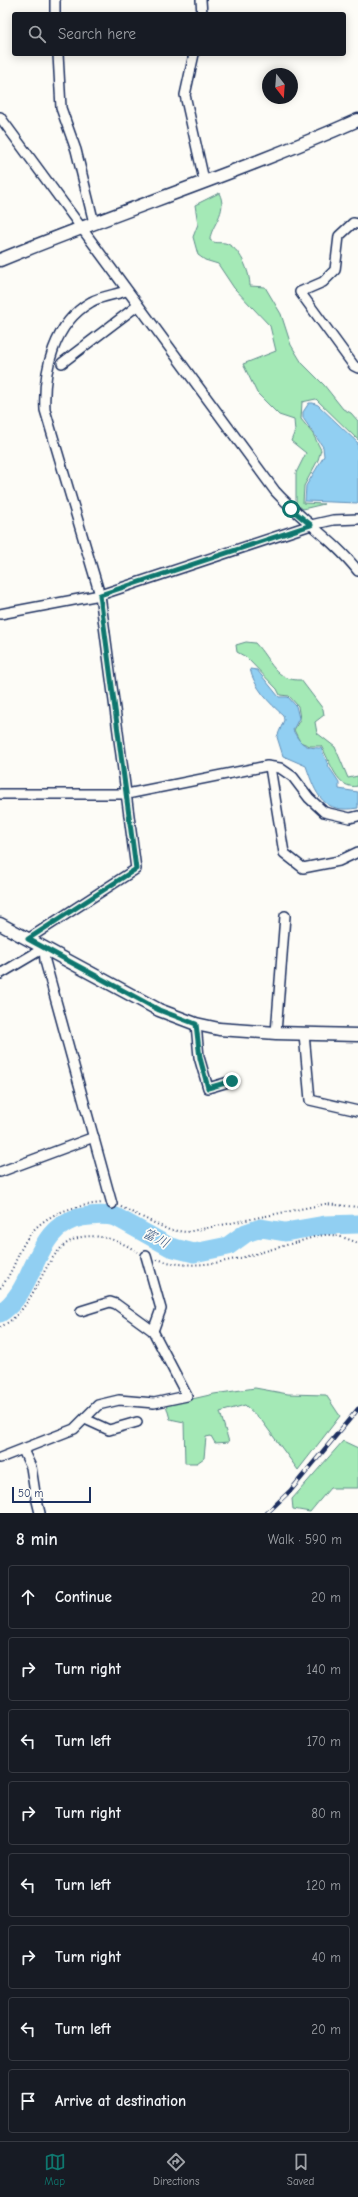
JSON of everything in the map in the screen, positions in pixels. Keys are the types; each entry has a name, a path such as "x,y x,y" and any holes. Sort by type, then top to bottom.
{"street":[{"path":"54,0 55,12"},
{"path":"201,0 202,12"},
{"path":"58,56 61,108 76,150 94,222"},
{"path":"194,56 185,95 204,180"},
{"path":"0,117 137,306 187,370 275,491 291,509 342,550 358,571"},
{"path":"0,260 81,227 296,146 358,120"},
{"path":"358,224 353,223 339,236 335,270 323,282 300,292 354,366 358,368"},
{"path":"28,939 136,869 100,595 45,410 44,387 58,336 65,323 91,301 126,291"},
{"path":"62,363 137,306"},
{"path":"0,614 100,595 311,525 333,520 358,519"},
{"path":"270,767 284,853 303,868 339,861 358,852"},
{"path":"0,794 127,794 270,767 280,768 293,777 309,798 324,812 350,818 358,816"},
{"path":"276,1033 285,916"},
{"path":"0,924 159,1010 196,1024 219,1029 276,1033 358,1035"},
{"path":"0,974 44,948"},
{"path":"44,948 45,961 112,1204"},
{"path":"196,1024 200,1058 208,1088 232,1081"},
{"path":"304,1034 310,1100 358,1110"},
{"path":"0,1172 94,1137"},
{"path":"146,1256 161,1310 153,1331"},
{"path":"0,1458 74,1429 85,1419 91,1410 98,1405 119,1400 154,1403 187,1396 153,1331 116,1304 110,1302 81,1311"},
{"path":"85,1419 109,1430 137,1422"},
{"path":"23,1450 31,1467 40,1513"}],"path":[{"path":"0,1288 11,1271 25,1241 37,1228 53,1214 87,1204 112,1204 170,1230 187,1232 325,1204 358,1207"},
{"path":"0,1326 19,1313 32,1296 46,1266 58,1250 77,1238 94,1235 112,1239 146,1256 165,1262 193,1265 222,1262 326,1235 344,1237 358,1243"}],"green space":[{"path":"219,193 222,206 221,213 210,240 230,245 240,255 246,267 250,280 250,286 265,287 281,314 291,345 302,363 324,385 343,409 351,413 358,421 358,440 316,399 302,402 301,419 313,434 321,450 318,460 304,486 303,503 324,504 303,509 296,504 296,473 306,453 291,441 295,431 294,420 279,415 257,393 243,364 276,351 270,326 234,288 218,264 205,260 198,255 193,237 198,224 195,205"},
{"path":"246,642 255,643 279,673 285,677 301,680 323,709 324,715 315,722 317,733 335,747 348,778 358,776 358,786 345,784 339,779 321,746 310,746 300,742 294,730 300,719 298,706 289,696 280,695 277,689 246,657 237,652 236,645"},
{"path":"255,1388 288,1394 326,1395 340,1416 298,1470 262,1421 245,1405 220,1412 229,1442 215,1443 211,1436 206,1437 204,1458 197,1463 185,1463 184,1422 170,1419 166,1405 214,1394"},
{"path":"343,1441 358,1448 358,1488 330,1488 310,1512 293,1509 292,1499"}],"water":[{"path":"309,403 318,405 358,443 358,503 305,501 306,486 324,456 323,447 303,418 303,412"},
{"path":"250,669 257,670 279,697 288,697 296,706 299,718 293,730 296,735 301,742 307,746 321,748 329,767 339,782 339,789 358,792 358,808 346,809 329,805 323,800 313,786 306,766 283,756 277,737 284,720 283,715 263,694 255,682"}],"waterway":[{"name":"富川","path":"0,1313 12,1302 22,1289 36,1259 53,1232 66,1223 82,1217 99,1215 116,1217 170,1247 194,1253 228,1246 246,1233 261,1228 285,1232 325,1225 358,1224"}],"railway":[{"path":"267,1513 291,1490 358,1409"}],"route":[{"path":"232,1081 208,1088 200,1058 196,1024 179,1019 159,1010 28,939 136,869 100,595 311,525 291,509"}]}
